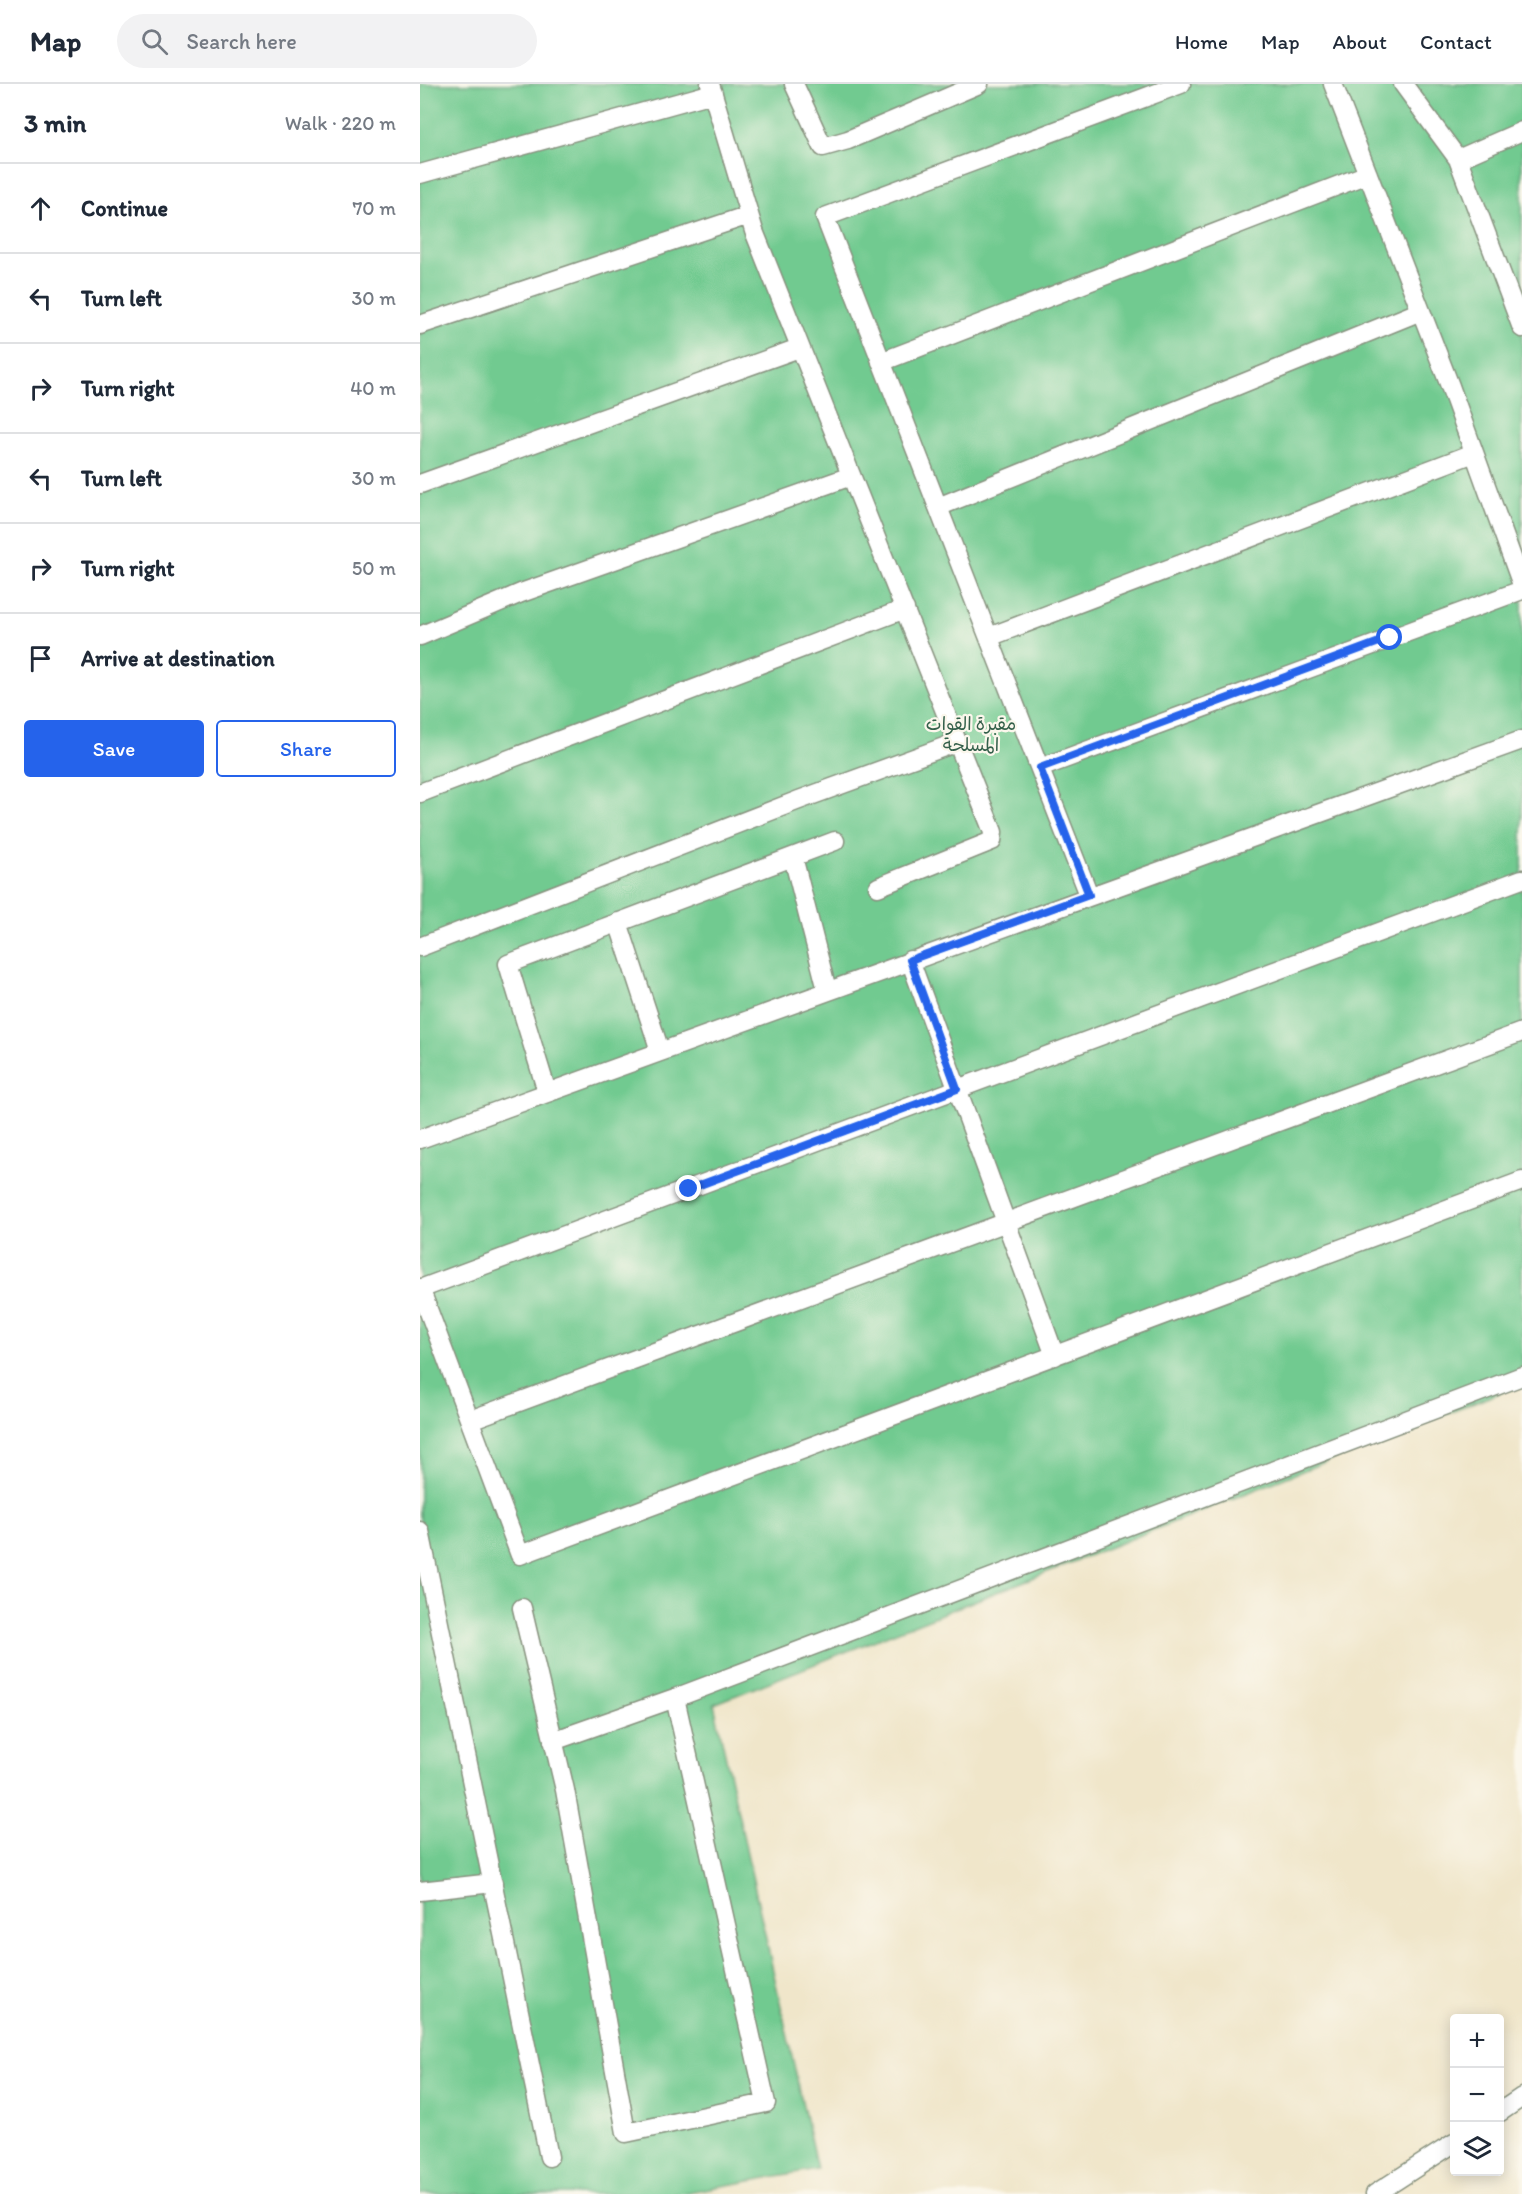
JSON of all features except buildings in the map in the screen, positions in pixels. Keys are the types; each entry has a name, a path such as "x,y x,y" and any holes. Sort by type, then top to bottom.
{"lane":[{"path":"794,84 823,147 848,140 981,84"},
{"path":"1089,895 825,217 1181,84"},
{"path":"1040,768 1522,587 1421,311 1333,84"},
{"path":"1403,84 1458,159 1522,328"},
{"path":"420,174 712,88 749,215 799,348 993,832 992,841 878,887"},
{"path":"1458,159 1522,130"},
{"path":"881,362 1368,174"},
{"path":"420,325 749,215"},
{"path":"938,507 1421,311"},
{"path":"420,484 799,348"},
{"path":"989,637 1474,453"},
{"path":"420,636 521,593 851,476"},
{"path":"420,793 905,609"},
{"path":"420,1139 1522,740"},
{"path":"420,947 799,800 956,743"},
{"path":"548,1092 508,964 835,841"},
{"path":"793,857 827,990"},
{"path":"1522,879 420,1289 520,1555 1522,1181"},
{"path":"618,922 660,1051"},
{"path":"910,960 1054,1356"},
{"path":"470,1420 1522,1032"},
{"path":"553,1741 675,1698 1522,1376"},
{"path":"420,1531 549,2157"},
{"path":"522,1608 565,1790 626,2133 766,2103 675,1698"},
{"path":"420,1891 493,1883"},
{"path":"1504,2109 1522,2097"},
{"path":"1375,2194 1450,2146"}],"green space":[{"name":"مقبرة القوات المسلحة","path":"420,84 1522,84 1522,1384 714,1704 817,2169 677,2194 420,2194"}],"route":[{"path":"689,1189 957,1089 910,960 1089,895 1040,768 1390,638"}]}
